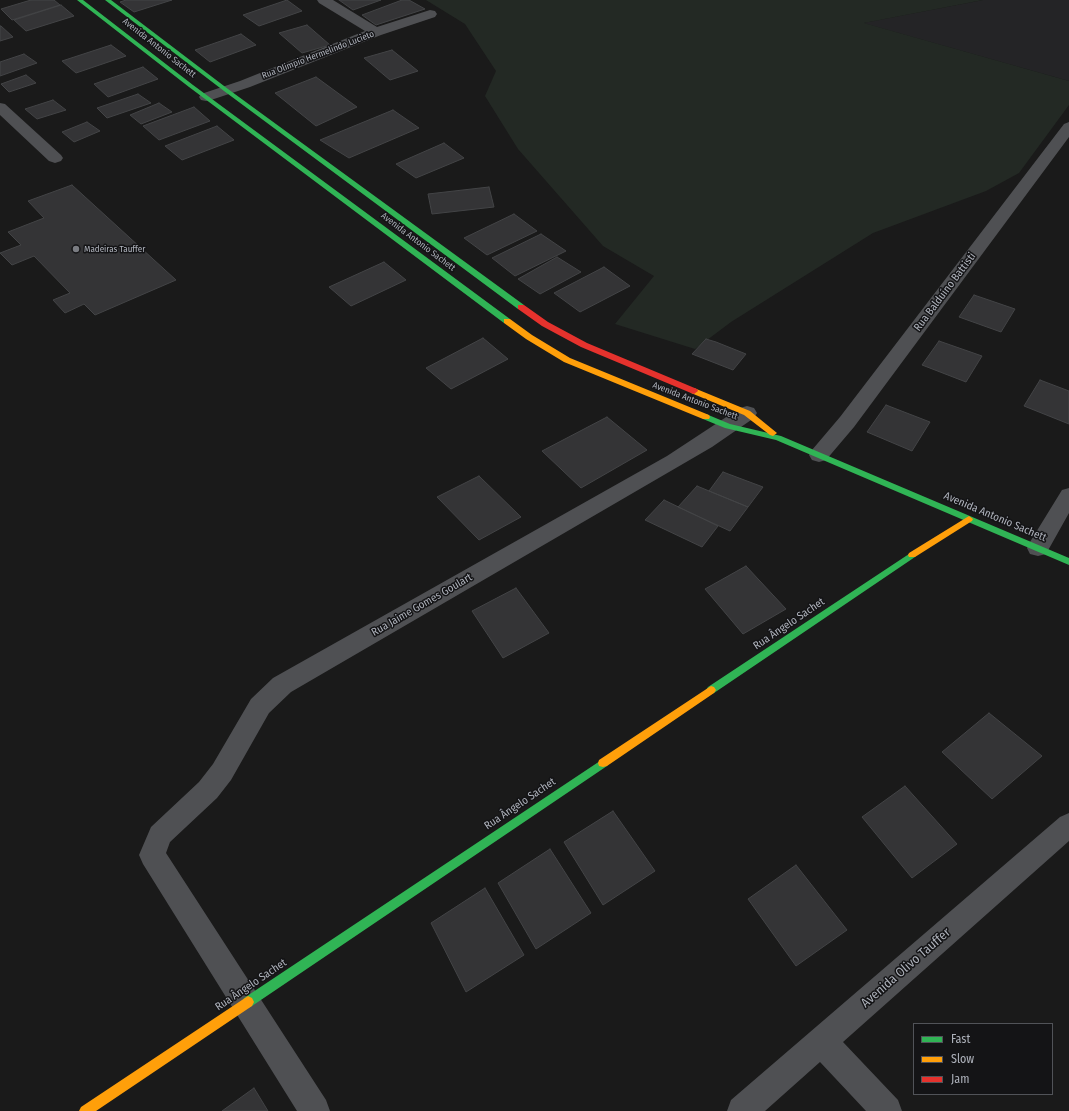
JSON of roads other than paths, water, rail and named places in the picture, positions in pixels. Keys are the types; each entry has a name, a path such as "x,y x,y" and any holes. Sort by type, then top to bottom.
{"street":[{"name":"Avenida Antonio Sachett","path":"80,0 206,97 528,337 567,360 728,426 778,438 1069,562"},
{"name":"Avenida Antonio Sachett","path":"108,0 226,90 551,328 584,345 747,413 778,438"},
{"path":"324,0 376,32"},
{"name":"Rua Olímpio Hermelindo Lucieto","path":"206,97 376,32 430,14"},
{"path":"175,73 195,66"},
{"path":"0,107 55,158"},
{"name":"Rua Balduíno Battisti","path":"819,455 847,422 1069,127"},
{"path":"270,145 291,137"},
{"path":"424,260 444,250"},
{"name":"Rua Jaime Gomes Goulart","path":"246,1003 152,855 160,836 222,772 260,706 282,685 674,461 747,413"},
{"path":"1038,548 1069,495"},
{"name":"Rua Ângelo Sachet","path":"85,1111 892,569 969,519"},
{"name":"Avenida Olivo Tauffer","path":"742,1111 1069,825"},
{"path":"246,1003 314,1111"},
{"path":"822,1042 888,1111"}],"place":[{"name":"Madeiras Tauffer","path":"76,249"}]}
